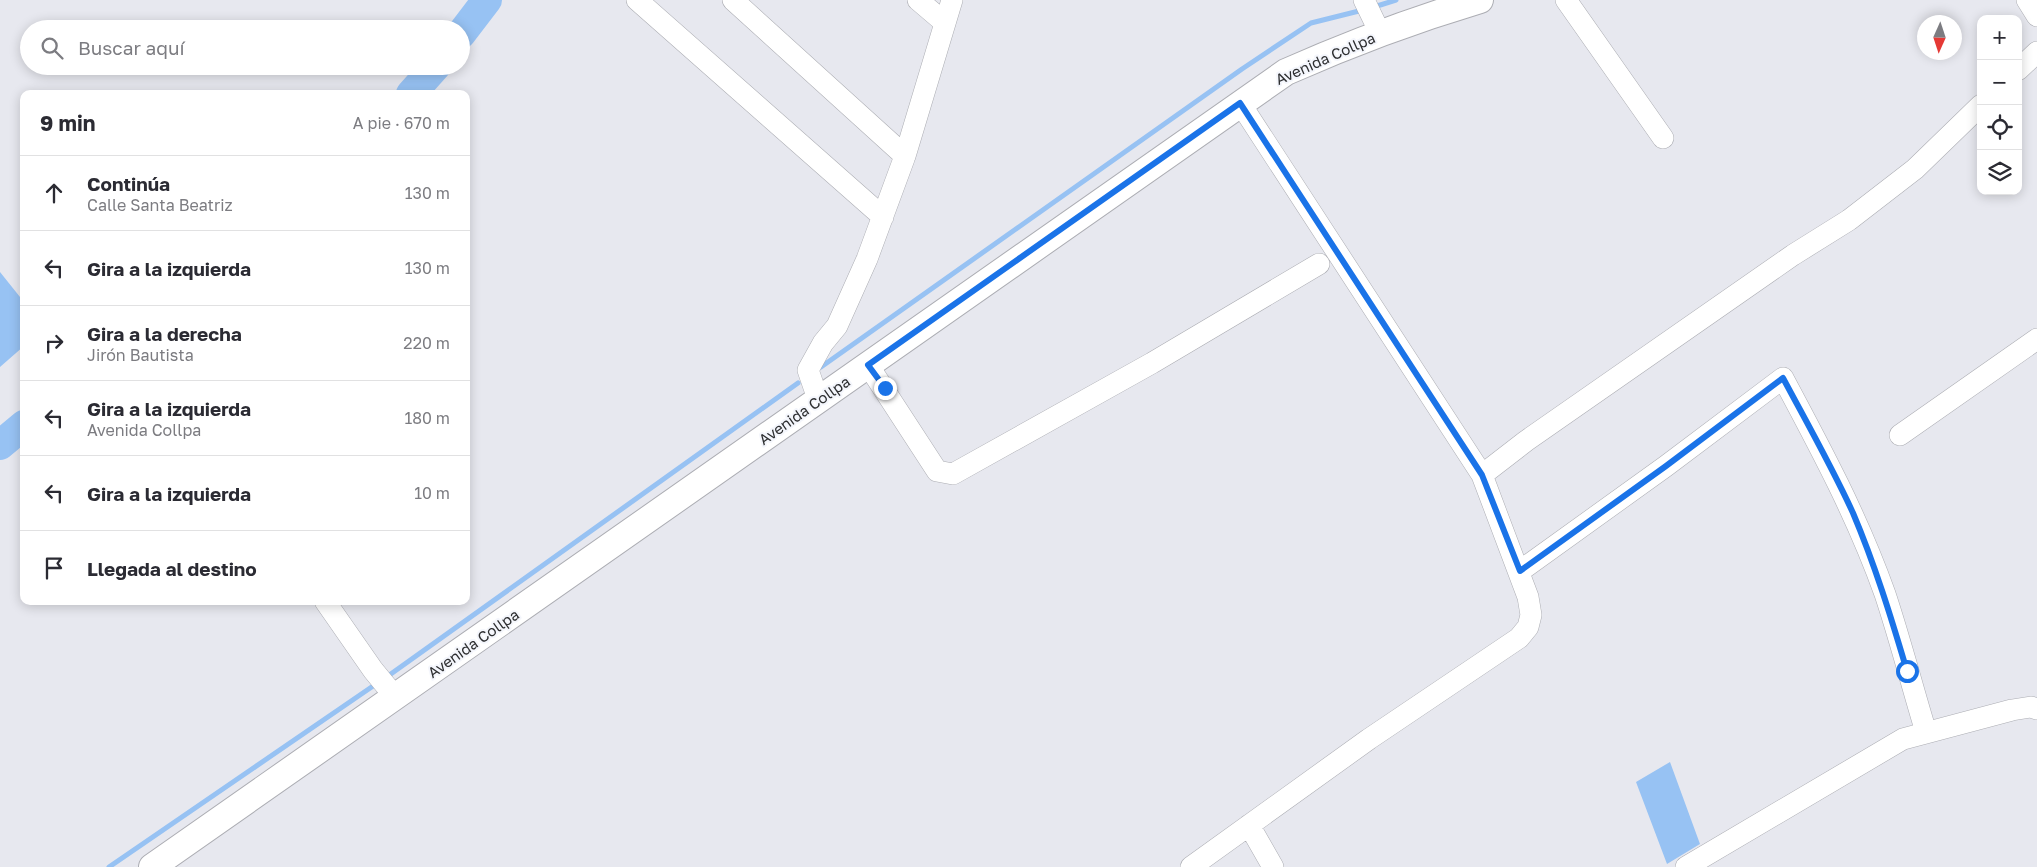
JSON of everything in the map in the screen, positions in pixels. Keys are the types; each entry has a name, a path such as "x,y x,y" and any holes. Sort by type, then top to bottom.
{"main road":[{"name":"Avenida Collpa","path":"152,867 396,698 818,399 1286,72 1346,45 1480,0"}],"street":[{"path":"637,0 883,217"},
{"path":"732,0 904,156"},
{"path":"918,0 945,23"},
{"path":"818,399 808,370 823,342 837,326 883,217 904,156 952,0"},
{"path":"1364,0 1380,33"},
{"path":"1566,0 1663,138"},
{"path":"2027,0 2037,16"},
{"path":"2022,66 2037,52"},
{"path":"1191,867 1369,738 1520,638 1528,627 1531,615 1520,571 1482,475 1240,103"},
{"path":"1482,475 1526,441 1793,255 1849,220 1914,169 1977,109"},
{"path":"868,365 937,470 952,474 1143,368 1319,264"},
{"path":"1900,435 2037,339"},
{"path":"1520,571 1666,466 1783,378 1825,455 1856,522 1885,595 1926,732"},
{"path":"328,605 373,670 396,698"},
{"path":"1686,867 1903,739 2012,710 2037,708"},
{"path":"1249,825 1273,867"}],"water":[{"path":"0,272 20,297 20,350 0,367"},
{"path":"1670,762 1700,844 1667,864 1636,782"}],"waterway":[{"path":"470,22 487,0"},
{"path":"1377,6 1396,0"},
{"path":"821,367 1242,69 1311,23 1363,10"},
{"path":"415,90 428,75"},
{"path":"388,676 798,383"},
{"path":"0,445 20,428"},
{"path":"109,867 376,684"}],"route":[{"path":"885,388 868,365 1240,103 1482,475 1520,571 1666,466 1783,378 1825,455 1853,514 1885,595 1907,671"}]}
